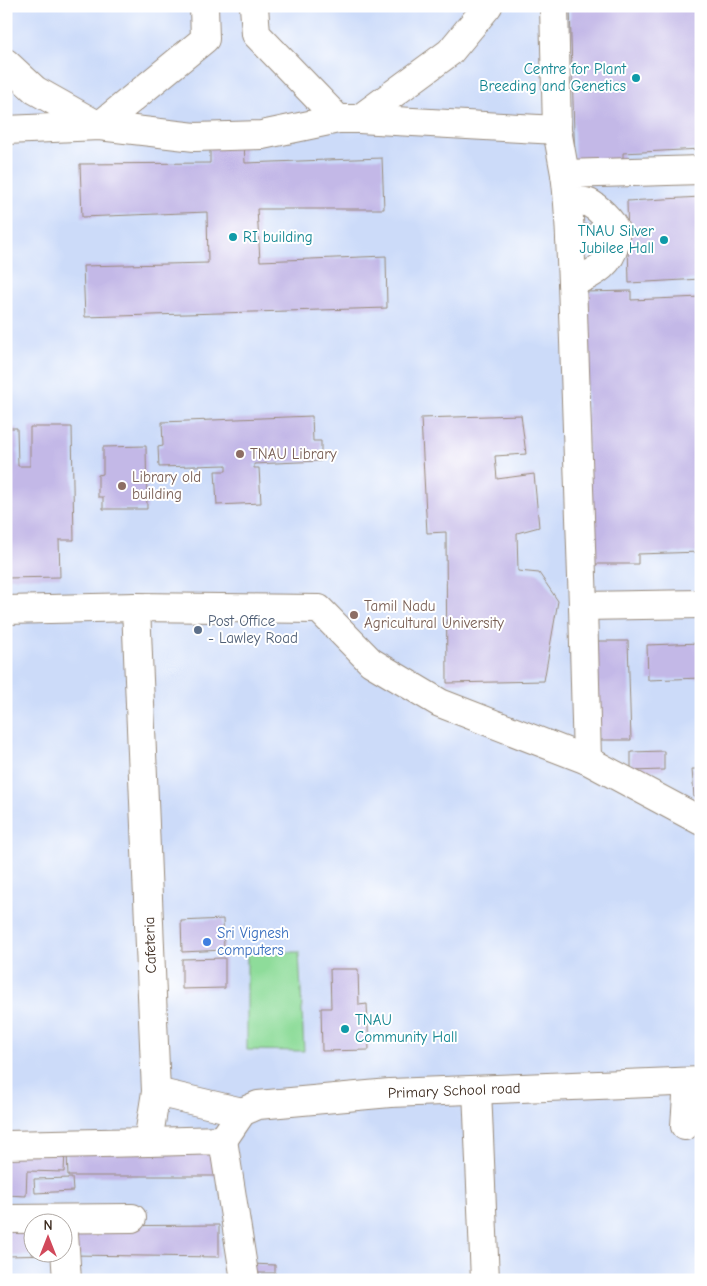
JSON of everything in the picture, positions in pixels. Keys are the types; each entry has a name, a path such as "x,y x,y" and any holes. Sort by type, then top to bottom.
{"street":[{"path":"99,126 205,39 204,6"},
{"path":"254,6 256,34 349,119"},
{"path":"349,119 450,52 488,6"},
{"path":"554,6 557,130 569,202 587,760"},
{"path":"6,63 35,90 99,126"},
{"path":"6,130 99,126 195,137 262,135 349,119 557,130"},
{"path":"565,174 701,170"},
{"path":"569,202 581,201 589,204 601,212 612,223 615,230 614,248 605,264 588,276 572,282"},
{"path":"570,239 615,238"},
{"path":"583,606 701,604"},
{"path":"6,610 136,607 318,609 371,662 440,703 587,760 701,822"},
{"name":"Cafeteria","path":"136,607 156,1092 148,1142"},
{"path":"685,1126 695,1082"},
{"name":"Primary School road","path":"242,1112 258,1105 390,1093 695,1082"},
{"path":"477,1090 485,1280"},
{"path":"156,1092 242,1112 223,1140 246,1280"},
{"path":"6,1145 223,1140"},
{"path":"72,1218 132,1218"},
{"path":"6,1219 22,1219"},
{"path":"66,1264 67,1280"}],"shaded area":[{"name":"Tamil Nadu Agricultural University","path":"6,6 701,6 701,1280 6,1280"}],"green space":[{"path":"299,952 304,1051 247,1050 247,953"}],"building":[{"name":"Centre for Plant Breeding and Genetics","path":"570,6 701,6 701,149 623,153 623,164 575,165"},
{"name":"RI building","path":"210,142 244,142 245,163 382,158 384,209 257,209 260,261 386,256 387,308 85,317 83,266 208,263 207,212 82,217 80,164 210,163"},
{"name":"TNAU Silver Jubilee Hall","path":"701,197 701,279 629,283 627,201"},
{"path":"631,291 631,300 701,297 701,552 638,554 638,564 590,564 585,292"},
{"path":"521,415 526,454 495,456 497,479 534,474 539,527 517,533 518,571 539,573 558,601 544,681 447,683 446,532 427,533 421,418"},
{"name":"TNAU Library","path":"312,416 313,441 321,441 321,461 254,464 254,468 259,468 261,503 217,505 215,471 226,471 226,465 159,467 158,447 163,446 162,422"},
{"path":"30,427 72,427 74,540 59,540 60,577 6,578 6,428 17,428 18,466 30,466"},
{"name":"Library old building","path":"146,446 147,509 103,509 103,497 98,497 98,475 103,474 103,447"},
{"path":"596,641 628,641 631,740 598,740"},
{"path":"701,643 701,678 648,680 647,645"},
{"path":"664,751 664,770 631,771 631,752"},
{"path":"692,769 701,769 701,796 694,797"},
{"path":"223,919 224,950 182,952 181,921"},
{"path":"225,958 225,988 182,989 182,959"},
{"name":"TNAU Community Hall","path":"330,969 358,969 359,1005 367,1004 369,1050 322,1051 321,1008 331,1008"},
{"path":"214,1148 217,1176 68,1176 67,1152"},
{"path":"6,1149 65,1151 64,1172 27,1171 26,1196 6,1195"},
{"path":"72,1178 73,1191 35,1193 34,1179"},
{"path":"6,1225 22,1225 22,1256 6,1256"},
{"path":"219,1225 219,1257 72,1255 72,1226"},
{"path":"252,1264 275,1265 275,1273 252,1273"}],"place":[{"name":"Centre for Plant Breeding and Genetics","path":"636,78"},
{"name":"RI building","path":"233,237"},
{"name":"TNAU Silver Jubilee Hall","path":"664,240"},
{"name":"TNAU Library","path":"240,454"},
{"name":"Library old building","path":"122,486"},
{"name":"Tamil Nadu Agricultural University","path":"354,615"},
{"name":"Post Office - Lawley Road","path":"198,630"},
{"name":"Sri Vignesh computers","path":"207,942"},
{"name":"TNAU Community Hall","path":"345,1029"}]}
